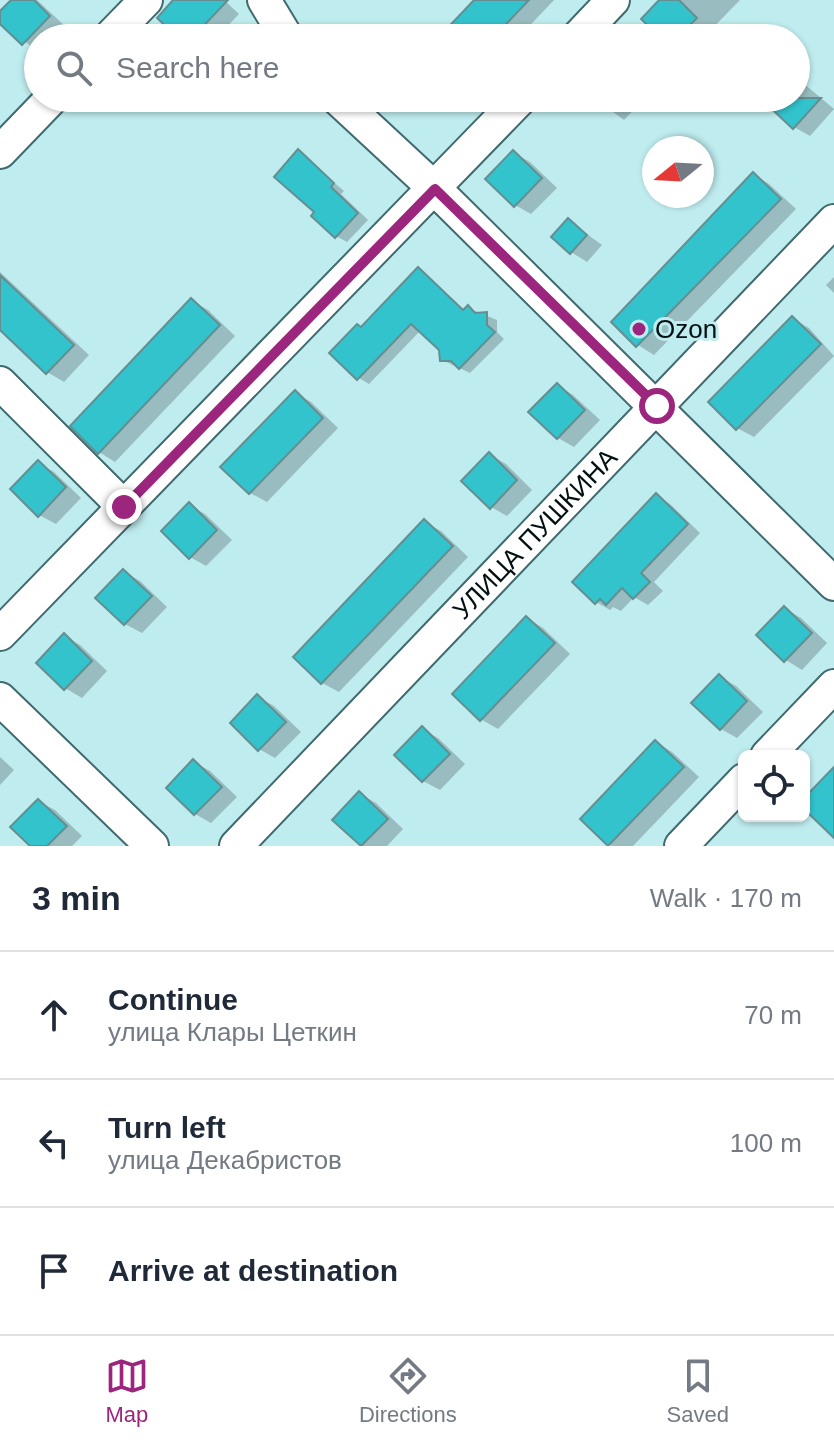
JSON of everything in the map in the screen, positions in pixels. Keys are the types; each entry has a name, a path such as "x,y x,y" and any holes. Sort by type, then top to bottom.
{"street":[{"path":"123,24 146,0"},
{"path":"264,0 279,24"},
{"path":"590,24 613,0"},
{"path":"0,152 39,112"},
{"path":"352,112 657,406 834,584"},
{"path":"0,634 508,112"},
{"name":"УЛИЦА ПУШКИНА","path":"236,846 834,221"},
{"path":"0,383 124,507"},
{"path":"773,750 834,686"},
{"path":"0,699 152,846"},
{"path":"681,846 738,786"}],"building":[{"path":"11,0 34,0 50,16 42,24 24,24 22,45 0,24 0,11"},
{"path":"173,0 228,0 205,24 163,24 157,18"},
{"path":"474,0 529,0 506,24 451,24"},
{"path":"659,0 679,0 697,18 691,24 646,24 641,19"},
{"path":"810,98 821,98 810,110"},
{"path":"775,112 808,112 793,129"},
{"path":"298,149 334,183 331,187 358,213 335,238 311,216 314,212 274,177"},
{"path":"513,150 542,178 514,207 485,179"},
{"path":"753,172 781,199 636,347 611,322"},
{"path":"568,218 587,235 570,254 551,237"},
{"path":"418,267 463,310 468,305 475,313 487,312 487,325 495,332 459,369 451,361 440,361 439,350 411,324 357,380 329,353 357,324 361,327"},
{"path":"0,275 74,345 46,374 0,330"},
{"path":"191,298 220,325 98,454 70,426"},
{"path":"792,316 821,344 736,430 708,402"},
{"path":"557,383 585,410 557,439 528,412"},
{"path":"295,390 323,418 249,494 220,467"},
{"path":"489,452 517,480 490,509 461,481"},
{"path":"38,460 66,487 38,517 10,489"},
{"path":"656,493 688,524 641,573 650,582 633,599 622,588 606,605 600,599 595,604 572,582"},
{"path":"189,502 217,530 189,559 161,531"},
{"path":"424,519 453,546 321,684 293,657"},
{"path":"123,569 152,596 124,625 95,598"},
{"path":"784,606 812,633 784,662 756,635"},
{"path":"526,616 555,643 480,721 452,694"},
{"path":"64,633 92,661 64,690 36,663"},
{"path":"719,674 747,701 720,730 691,703"},
{"path":"257,694 286,722 258,751 230,723"},
{"path":"422,726 450,754 422,782 394,755"},
{"path":"655,740 684,767 608,846 580,819"},
{"path":"193,759 222,787 194,815 166,788"},
{"path":"834,767 834,838 810,815 810,792"},
{"path":"359,791 388,819 361,846 332,820"},
{"path":"38,799 67,826 47,846 30,846 10,827"}],"place":[{"name":"Ozon","path":"639,329"}],"route":[{"path":"124,507 435,189 657,406"}]}
